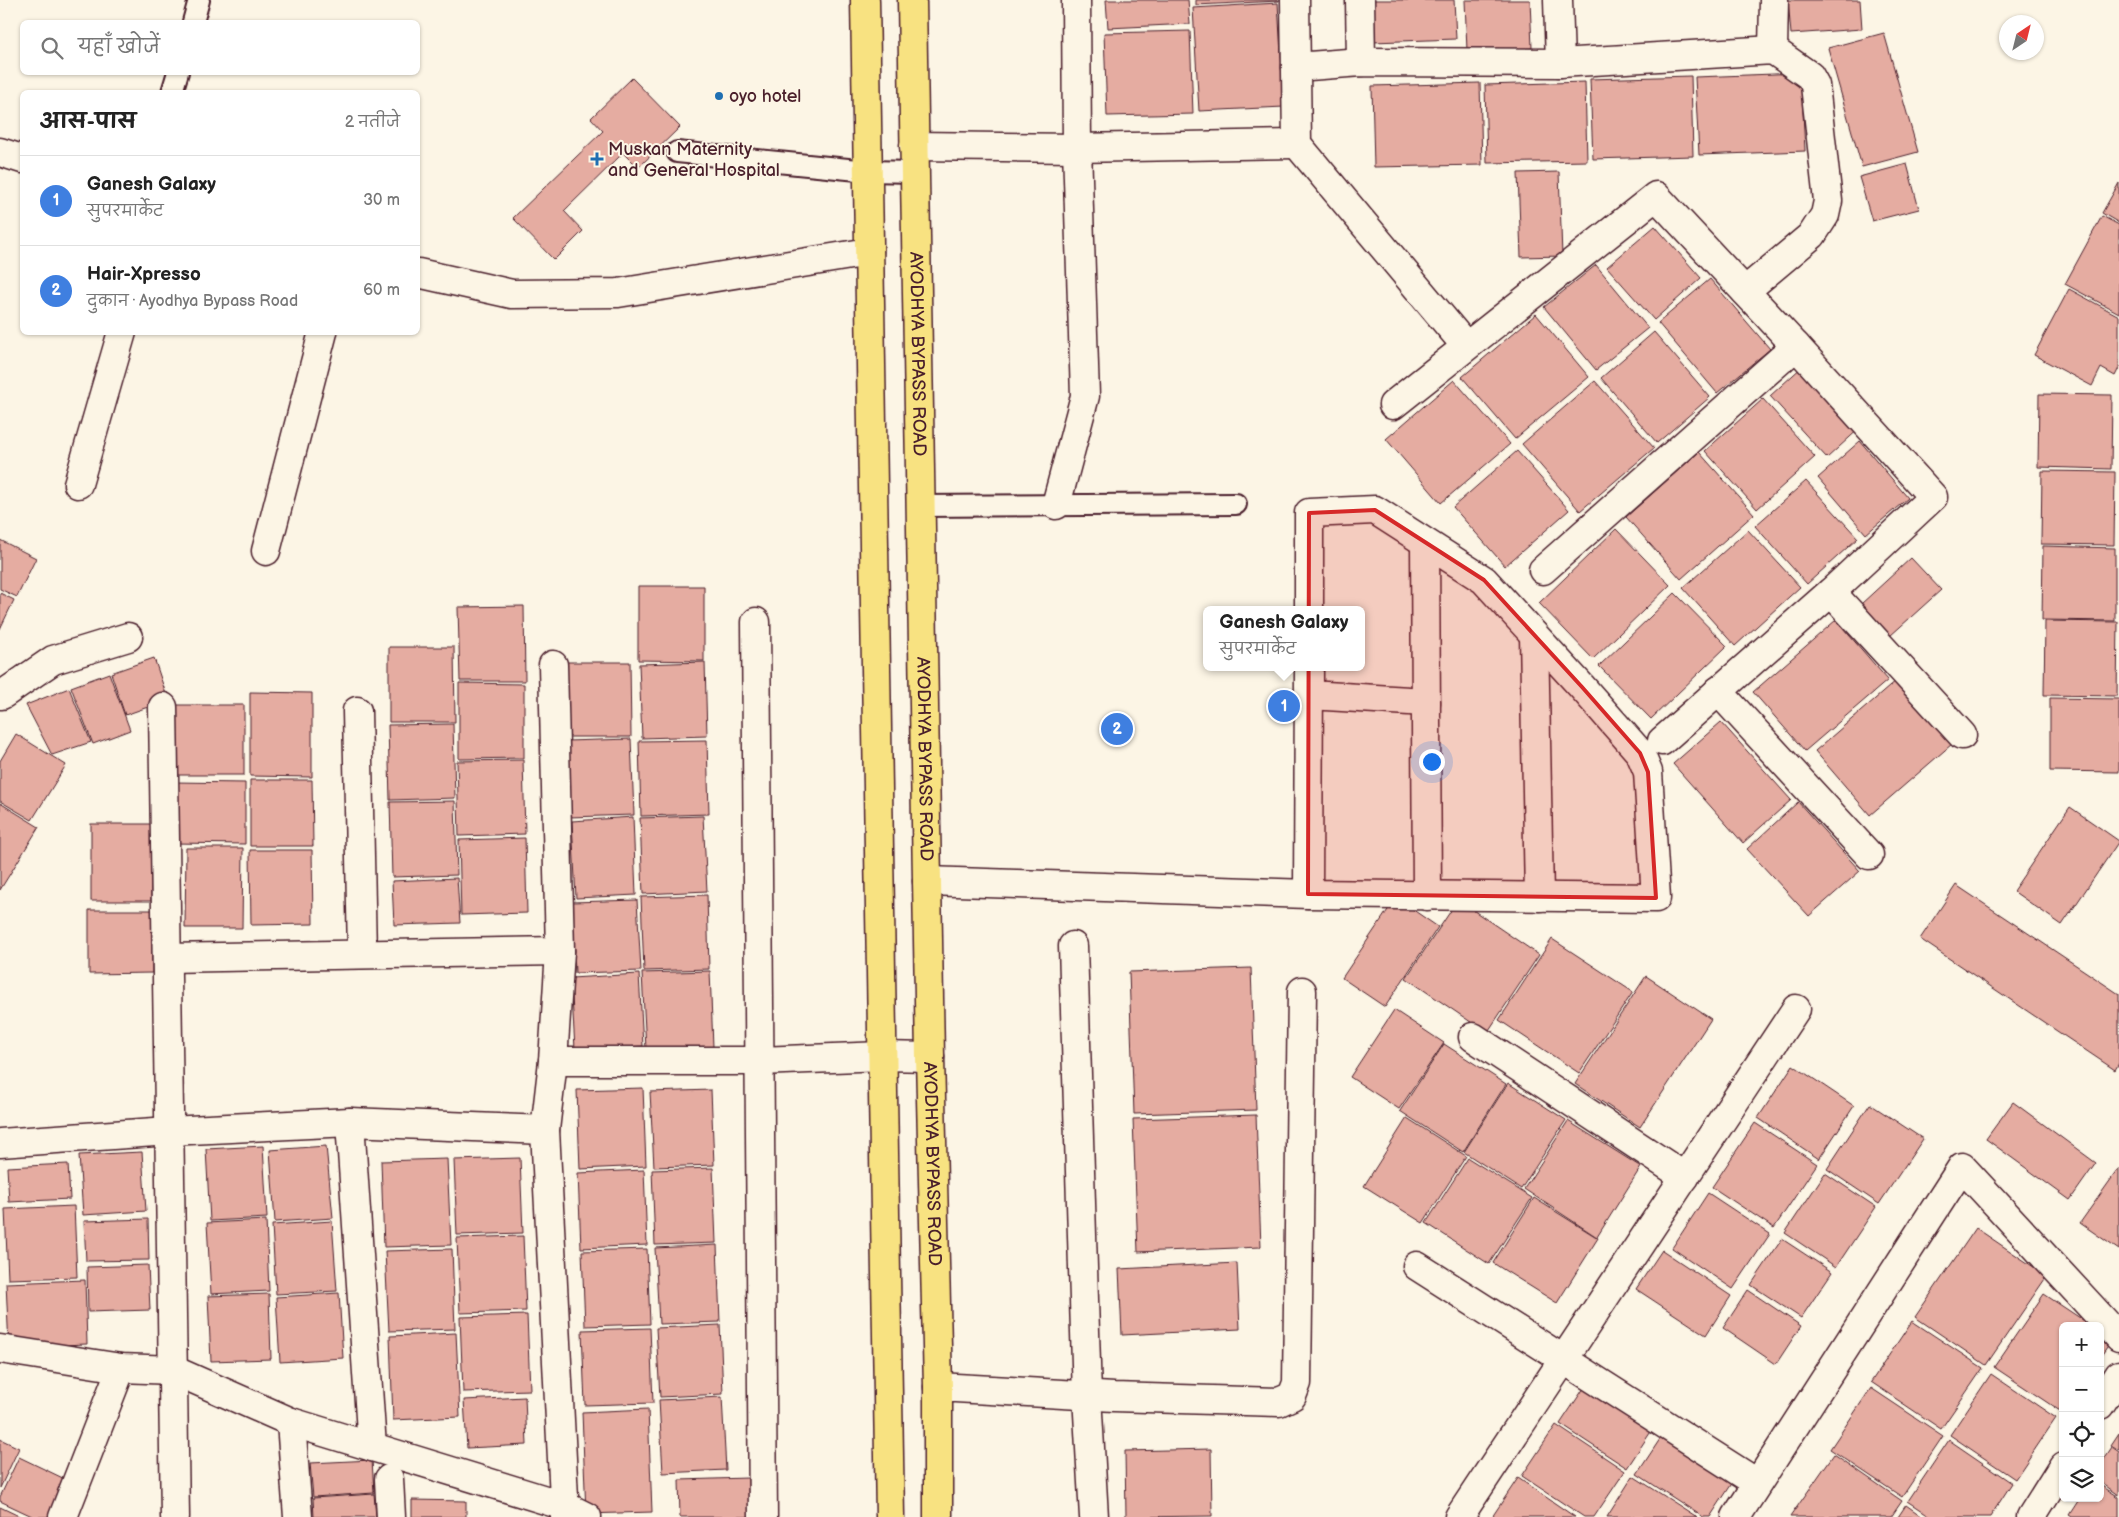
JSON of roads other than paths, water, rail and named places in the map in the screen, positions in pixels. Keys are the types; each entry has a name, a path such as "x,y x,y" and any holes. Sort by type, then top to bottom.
{"main road":[{"path":"865,0 890,1517"},
{"name":"AYODHYA BYPASS ROAD","path":"912,0 930,1057 938,1388 938,1517"}],"street":[{"path":"1056,505 1085,396 1077,148 1076,0"},
{"path":"1295,0 1297,144 1466,346"},
{"path":"1360,0 1361,62"},
{"path":"1558,0 1560,63"},
{"path":"1773,50 1774,0"},
{"path":"1296,66 1361,62 1560,63 1773,50 1810,76 1815,85 1828,201 1825,215 1812,235 1745,291"},
{"path":"914,159 1077,148 1297,144"},
{"path":"0,152 20,157"},
{"path":"1393,405 1656,196 1933,497 1831,592 1662,741"},
{"path":"420,273 512,294 618,293 870,252"},
{"path":"78,484 121,335"},
{"path":"266,550 322,335"},
{"path":"1543,570 1796,346"},
{"path":"927,881 1308,894 1656,898 1648,772 1640,753 1484,580 1375,510 1309,513 1309,606"},
{"path":"1425,543 1428,896"},
{"path":"1831,592 1962,735"},
{"path":"756,622 763,1517"},
{"path":"1534,635 1539,897"},
{"path":"1,696 53,660 128,637"},
{"path":"0,1349 121,1368 173,1370 291,1422 572,1513 545,1130 553,1060 560,951 553,665"},
{"path":"1308,894 1309,671"},
{"path":"1718,691 1869,855"},
{"path":"1309,695 1426,702"},
{"path":"163,707 175,1517"},
{"path":"357,711 362,954"},
{"path":"1073,946 1087,1396 1094,1517"},
{"path":"167,958 560,951"},
{"path":"938,1388 1087,1396 1279,1402 1292,1396 1297,1383 1302,991"},
{"path":"1459,1517 1796,1009"},
{"path":"1473,1037 1685,1177"},
{"path":"553,1060 760,1061 882,1056 930,1057"},
{"path":"0,1142 169,1130 350,1122 545,1130"},
{"path":"350,1122 372,1447"},
{"path":"1736,1517 1962,1167 2119,1337"},
{"path":"1417,1266 1757,1483"},
{"path":"63,1517 121,1368"},
{"path":"2104,1399 2119,1375"},
{"path":"291,1422 298,1517"},
{"path":"2031,1517 2059,1472"},
{"path":"389,1479 391,1517"}],"lane":[{"path":"194,20 199,0"},
{"path":"173,90 177,75"},
{"path":"678,152 868,171 914,159"},
{"path":"921,506 1236,504"}],"place":[{"name":"oyo hotel","path":"719,96"},
{"name":"Muskan Maternity and General Hospital","path":"597,159"},
{"name":"Ganesh Galaxy","path":"1284,706"},
{"name":"Hair-Xpresso","path":"1117,729"}]}
